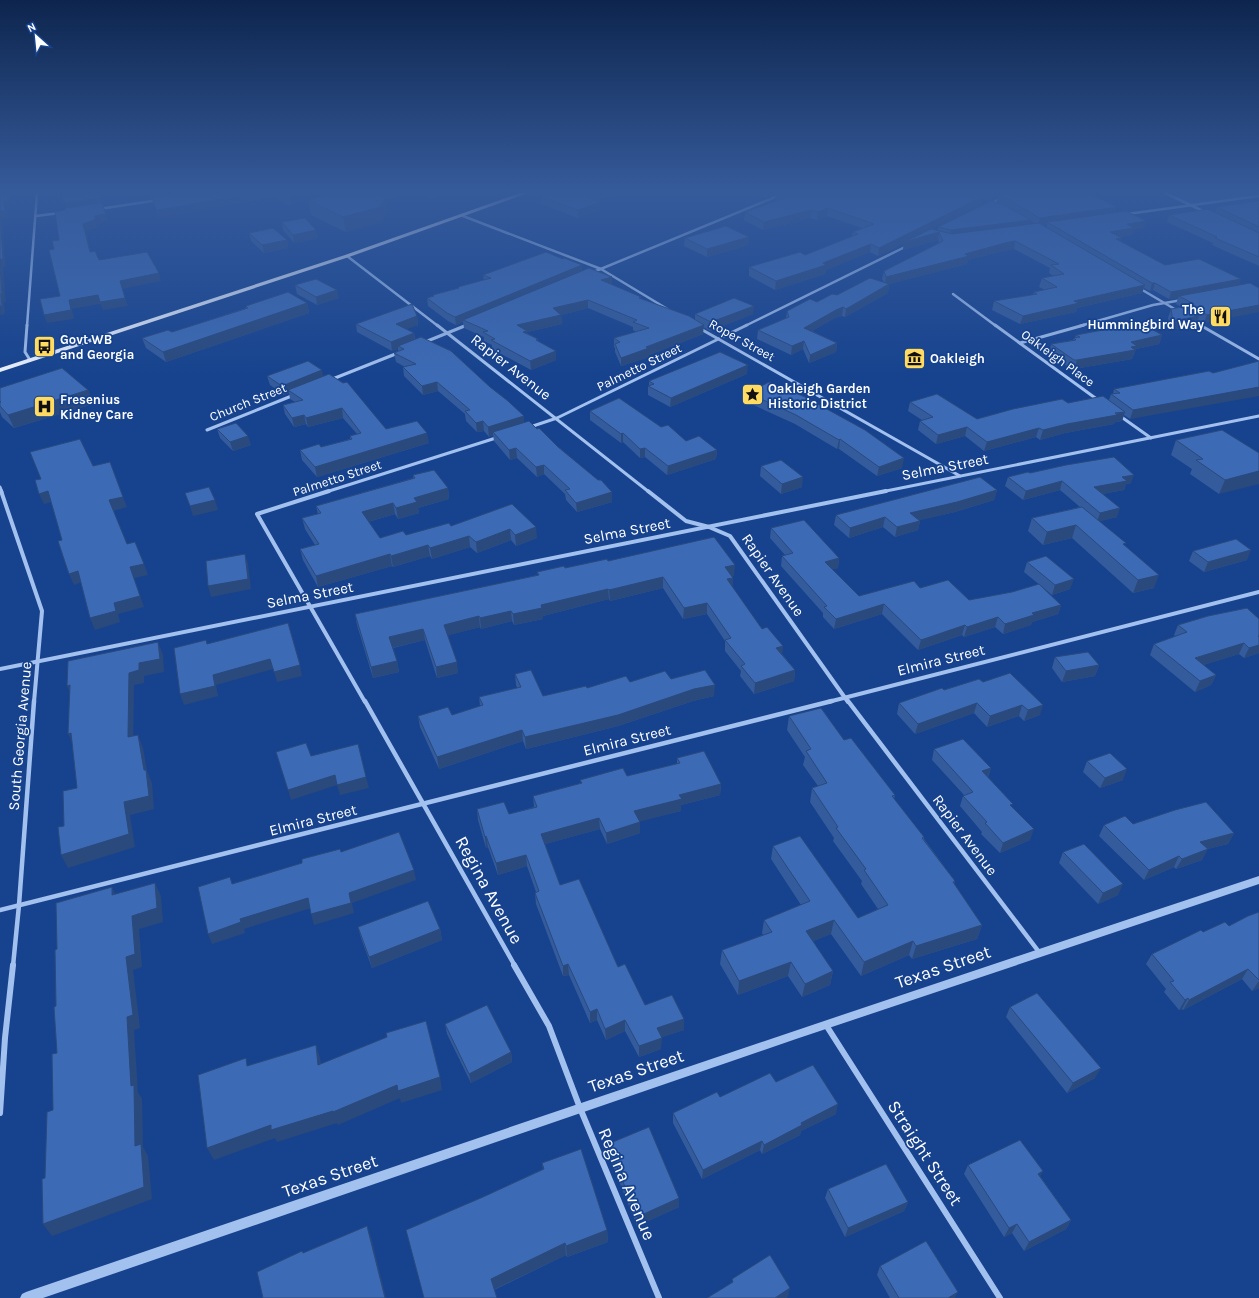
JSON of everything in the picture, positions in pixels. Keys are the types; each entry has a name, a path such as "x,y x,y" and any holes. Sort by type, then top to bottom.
{"main road":[{"path":"0,370 354,254"}],"street":[{"path":"30,360 25,352 33,254"},
{"path":"561,254 601,269 675,313"},
{"path":"585,276 638,254"},
{"name":"Palmetto Street","path":"528,428 557,418 892,254"},
{"name":"Rapier Avenue","path":"347,256 487,363 686,521 709,527 730,536 845,697 1039,952"},
{"path":"1133,285 1183,314"},
{"name":"Oakleigh Place","path":"953,294 1101,402"},
{"path":"1020,343 1163,303 1186,299"},
{"path":"1189,318 1259,359"},
{"path":"422,343 470,323"},
{"name":"Roper Street","path":"694,324 960,476"},
{"path":"326,382 400,352"},
{"name":"Church Street","path":"207,430 296,394"},
{"path":"1114,411 1151,438"},
{"name":"Selma Street","path":"0,669 310,608 1259,416"},
{"name":"Palmetto Street","path":"257,514 506,435"},
{"name":"South Georgia Avenue","path":"0,487 42,611 19,905 5,1038 0,1113"},
{"name":"Regina Avenue","path":"257,514 424,804 549,1026 580,1108 659,1298"},
{"name":"Elmira Street","path":"0,910 1259,592"},
{"name":"Texas Street","path":"26,1298 1039,952 1259,880"},
{"name":"Straight Street","path":"826,1025 1000,1298"}],"building":[{"path":"0,254 3,254 3,259 0,259"},
{"path":"50,254 96,254 99,260 138,254 148,254 159,273 120,281 125,298 100,302 98,295 69,300 71,310 44,315 40,299 60,296"},
{"path":"542,254 550,254 582,265 455,317 427,298 459,288 458,287 491,278 483,275"},
{"path":"795,254 805,255 809,254 847,254 823,263 826,265 776,281 749,267"},
{"path":"918,254 967,254 965,254 969,256 886,277 884,271"},
{"path":"1039,254 1091,254 1145,285 1074,301 1079,303 1023,316 994,301 1037,294 1034,292 1057,287 1042,278 1064,274 1051,265 1059,264"},
{"path":"1101,254 1143,254 1165,265 1199,259 1241,279 1171,292 1155,283 1152,283"},
{"path":"1251,254 1259,254 1259,257"},
{"path":"0,265 2,293 2,306 0,306"},
{"path":"589,268 612,277 601,280 641,297 639,298 689,316 704,325 621,358 615,344 620,342 614,338 649,328 633,322 637,320 588,300 553,308 561,315 517,325 527,331 523,332 538,339 536,340 556,351 530,361 491,340 495,339 483,332 488,331 463,320"},
{"path":"870,278 889,284 846,309 843,307 836,310 804,328 837,343 810,355 804,341 792,346 758,330 789,317 787,311 810,299 817,302 832,294 837,295"},
{"path":"316,279 337,290 316,297 295,285"},
{"path":"1250,283 1259,288 1259,305 1207,315 1190,305 1194,304 1179,296"},
{"path":"288,292 307,303 163,352 142,338 168,330 172,332 248,308 246,306"},
{"path":"734,298 754,306 711,322 695,314"},
{"path":"412,304 417,316 396,324 414,333 391,342 356,324"},
{"path":"1182,307 1199,316 1173,321 1171,309"},
{"path":"1141,323 1162,335 1131,342 1137,346 1131,347 1135,350 1074,360 1051,344 1076,340 1074,338 1080,337 1076,335"},
{"path":"421,337 451,351 524,416 488,427 483,421 476,423 465,411 470,410 437,382 422,386 403,367 416,364 394,353 404,349 398,346"},
{"path":"720,352 748,365 671,398 648,386 654,384 649,381"},
{"path":"308,361 322,370 282,386 267,376"},
{"path":"1259,361 1259,387 1133,410 1111,394 1120,393 1114,389 1209,371 1213,373"},
{"path":"62,368 88,390 8,415 0,406 0,388"},
{"path":"329,374 343,383 347,382 386,429 417,421 427,433 315,467 300,450 319,444 321,447 352,439 350,436 361,433 342,408 306,418 304,415 292,418 283,405 303,400 288,390"},
{"path":"769,382 805,397 865,430 904,458 879,467 840,439 839,440 796,415 748,393"},
{"path":"937,394 977,419 1013,409 1062,399 1068,403 1103,396 1125,412 1115,413 1117,415 1043,430 1039,428 987,442 967,427 938,435 920,421 933,417 910,402"},
{"path":"619,398 661,427 668,425 686,441 699,436 717,450 668,466 645,448 640,449 623,433 621,434 590,411"},
{"path":"529,421 598,480 601,480 612,492 576,503 565,490 570,489 544,465 536,467 516,448 509,450 493,432"},
{"path":"236,423 248,436 230,442 217,429"},
{"path":"1222,430 1259,453 1259,471 1225,480 1196,460 1203,459 1176,440"},
{"path":"80,439 93,466 110,462 123,497 109,500 127,544 135,542 144,564 130,567 140,596 114,603 116,611 90,618 78,571 69,574 58,541 62,540 48,491 39,494 35,480 41,479 30,452"},
{"path":"1114,457 1134,475 1122,477 1127,481 1094,487 1120,508 1100,513 1062,481 1026,491 1008,477 1028,472 1030,473"},
{"path":"781,460 803,477 782,484 761,466"},
{"path":"434,470 448,488 414,498 417,502 396,508 393,503 362,512 380,538 403,531 406,535 449,523 451,526 512,504 536,527 515,535 510,529 476,542 469,536 430,548 428,545 391,556 390,554 316,576 300,549 319,544 302,518 321,513 316,506 415,478 413,475"},
{"path":"980,477 997,490 957,502 910,513 920,521 897,527 885,517 850,528 836,515"},
{"path":"209,487 215,500 190,506 185,493"},
{"path":"1082,507 1126,543 1123,544 1159,575 1138,580 1076,525 1047,532 1032,518"},
{"path":"804,520 839,558 825,562 859,596 914,581 920,588 948,580 969,600 1012,592 1039,584 1061,605 1032,613 1034,615 1005,624 998,617 967,627 965,625 921,640 884,604 836,619 824,607 827,606 782,556 793,553 771,528"},
{"path":"714,537 735,565 725,567 733,578 727,579 762,629 767,627 783,646 776,648 795,670 755,683 741,666 745,664 725,640 731,638 707,603 684,608 663,577 541,605 542,608 513,614 511,611 480,618 479,616 444,625 457,662 436,667 423,629 389,637 397,661 371,667 355,614 539,575 537,572 564,566 565,568 607,559 608,561"},
{"path":"1236,539 1251,550 1208,562 1193,551"},
{"path":"245,554 248,579 208,586 206,561"},
{"path":"1046,556 1074,579 1055,585 1027,562"},
{"path":"1247,608 1259,619 1259,645 1249,648 1244,643 1195,658 1216,675 1200,681 1154,644 1187,632 1178,625 1208,616"},
{"path":"288,623 300,665 274,672 270,659 213,675 215,686 180,694 174,648 206,640 207,644"},
{"path":"158,642 160,659 139,663 139,670 129,673 128,737 138,735 144,770 146,770 149,796 124,802 129,834 61,855 58,827 64,826 63,791 77,788 71,733 68,734 70,685 67,686 68,661"},
{"path":"1088,652 1099,665 1066,671 1055,657"},
{"path":"531,670 543,696 586,686 587,688 626,676 630,682 665,671 671,679 705,670 715,685 694,689 618,715 525,737 522,730 437,757 418,716 448,707 452,715 483,705 479,697 521,687 515,674"},
{"path":"1010,673 1043,705 1028,710 1022,705 990,716 977,703 918,724 899,703 942,688 944,690 979,679 983,682"},
{"path":"821,708 844,740 851,738 895,795 892,796 924,837 922,838 955,881 953,882 982,925 916,946 913,941 864,962 834,920 806,931 833,971 805,984 791,962 739,981 722,950 772,932 764,920 810,901 773,846 800,836 858,918 888,905 864,870 866,869 836,828 838,827 812,788 827,783 806,751 811,749 789,716"},
{"path":"963,739 991,768 982,771 1013,804 1010,805 1034,829 1003,843 985,823 987,822 963,796 973,792 934,749"},
{"path":"306,743 311,756 358,744 366,777 337,785 335,775 288,790 276,752"},
{"path":"704,751 721,784 679,795 682,799 634,811 640,822 606,833 599,818 541,834 560,885 579,879 618,967 625,964 645,1005 672,995 684,1019 657,1028 662,1038 639,1046 625,1020 605,1029 597,1009 590,1012 568,964 563,966 535,893 539,891 526,855 496,863 486,836 485,837 477,809 504,802 509,814 537,807 533,796 582,783 580,780 623,768 627,776 680,763 677,758"},
{"path":"1110,753 1127,769 1105,778 1087,761"},
{"path":"1206,802 1234,833 1200,842 1208,849 1182,859 1179,856 1149,870 1104,825 1125,816 1133,824 1175,810"},
{"path":"399,832 414,870 349,893 351,903 311,914 308,898 240,919 241,922 208,934 198,887 230,877 232,884 302,863 302,859 340,849 341,852"},
{"path":"1084,844 1123,884 1103,893 1063,852"},
{"path":"155,883 157,908 132,916 135,954 126,957 133,1015 127,1017 131,1086 134,1085 135,1146 141,1144 144,1187 43,1224 42,1179 45,1178 47,1112 53,1110 52,1054 57,1053 54,1007 56,1006 56,903 112,887 112,895"},
{"path":"428,901 440,929 369,957 358,927"},
{"path":"1259,912 1259,980 1248,969 1189,1000 1188,998 1185,1000 1170,982 1174,981 1152,954 1201,930 1203,932 1225,922 1229,926"},
{"path":"1037,993 1101,1068 1073,1083 1010,1007"},
{"path":"487,1005 511,1052 469,1074 445,1024"},
{"path":"426,1021 440,1077 398,1091 397,1085 333,1112 271,1130 271,1125 207,1148 198,1075 246,1058 247,1066 316,1045 318,1065 387,1037 386,1033"},
{"path":"813,1065 838,1104 801,1123 802,1125 764,1145 762,1141 703,1170 673,1113 717,1092 720,1097 770,1073 776,1082"},
{"path":"649,1127 679,1198 637,1217 608,1144"},
{"path":"1020,1140 1043,1171 1038,1174 1071,1220 1029,1242 1017,1224 1009,1228 968,1165"},
{"path":"581,1149 607,1230 566,1246 565,1243 491,1279 497,1298 424,1298 406,1230 544,1169 542,1163"},
{"path":"886,1164 908,1202 848,1228 828,1189"},
{"path":"367,1226 385,1298 263,1298 257,1272 302,1251 303,1253"},
{"path":"926,1241 958,1292 948,1298 899,1298 880,1266"},
{"path":"770,1255 790,1288 775,1298 707,1298 733,1282 732,1279"}],"place":[{"name":"The Hummingbird Way","path":"1220,316"},
{"name":"Govt WB and Georgia","path":"45,346"},
{"name":"Oakleigh","path":"914,358"},
{"name":"Oakleigh Garden Historic District","path":"753,395"},
{"name":"Fresenius Kidney Care","path":"45,406"}]}
